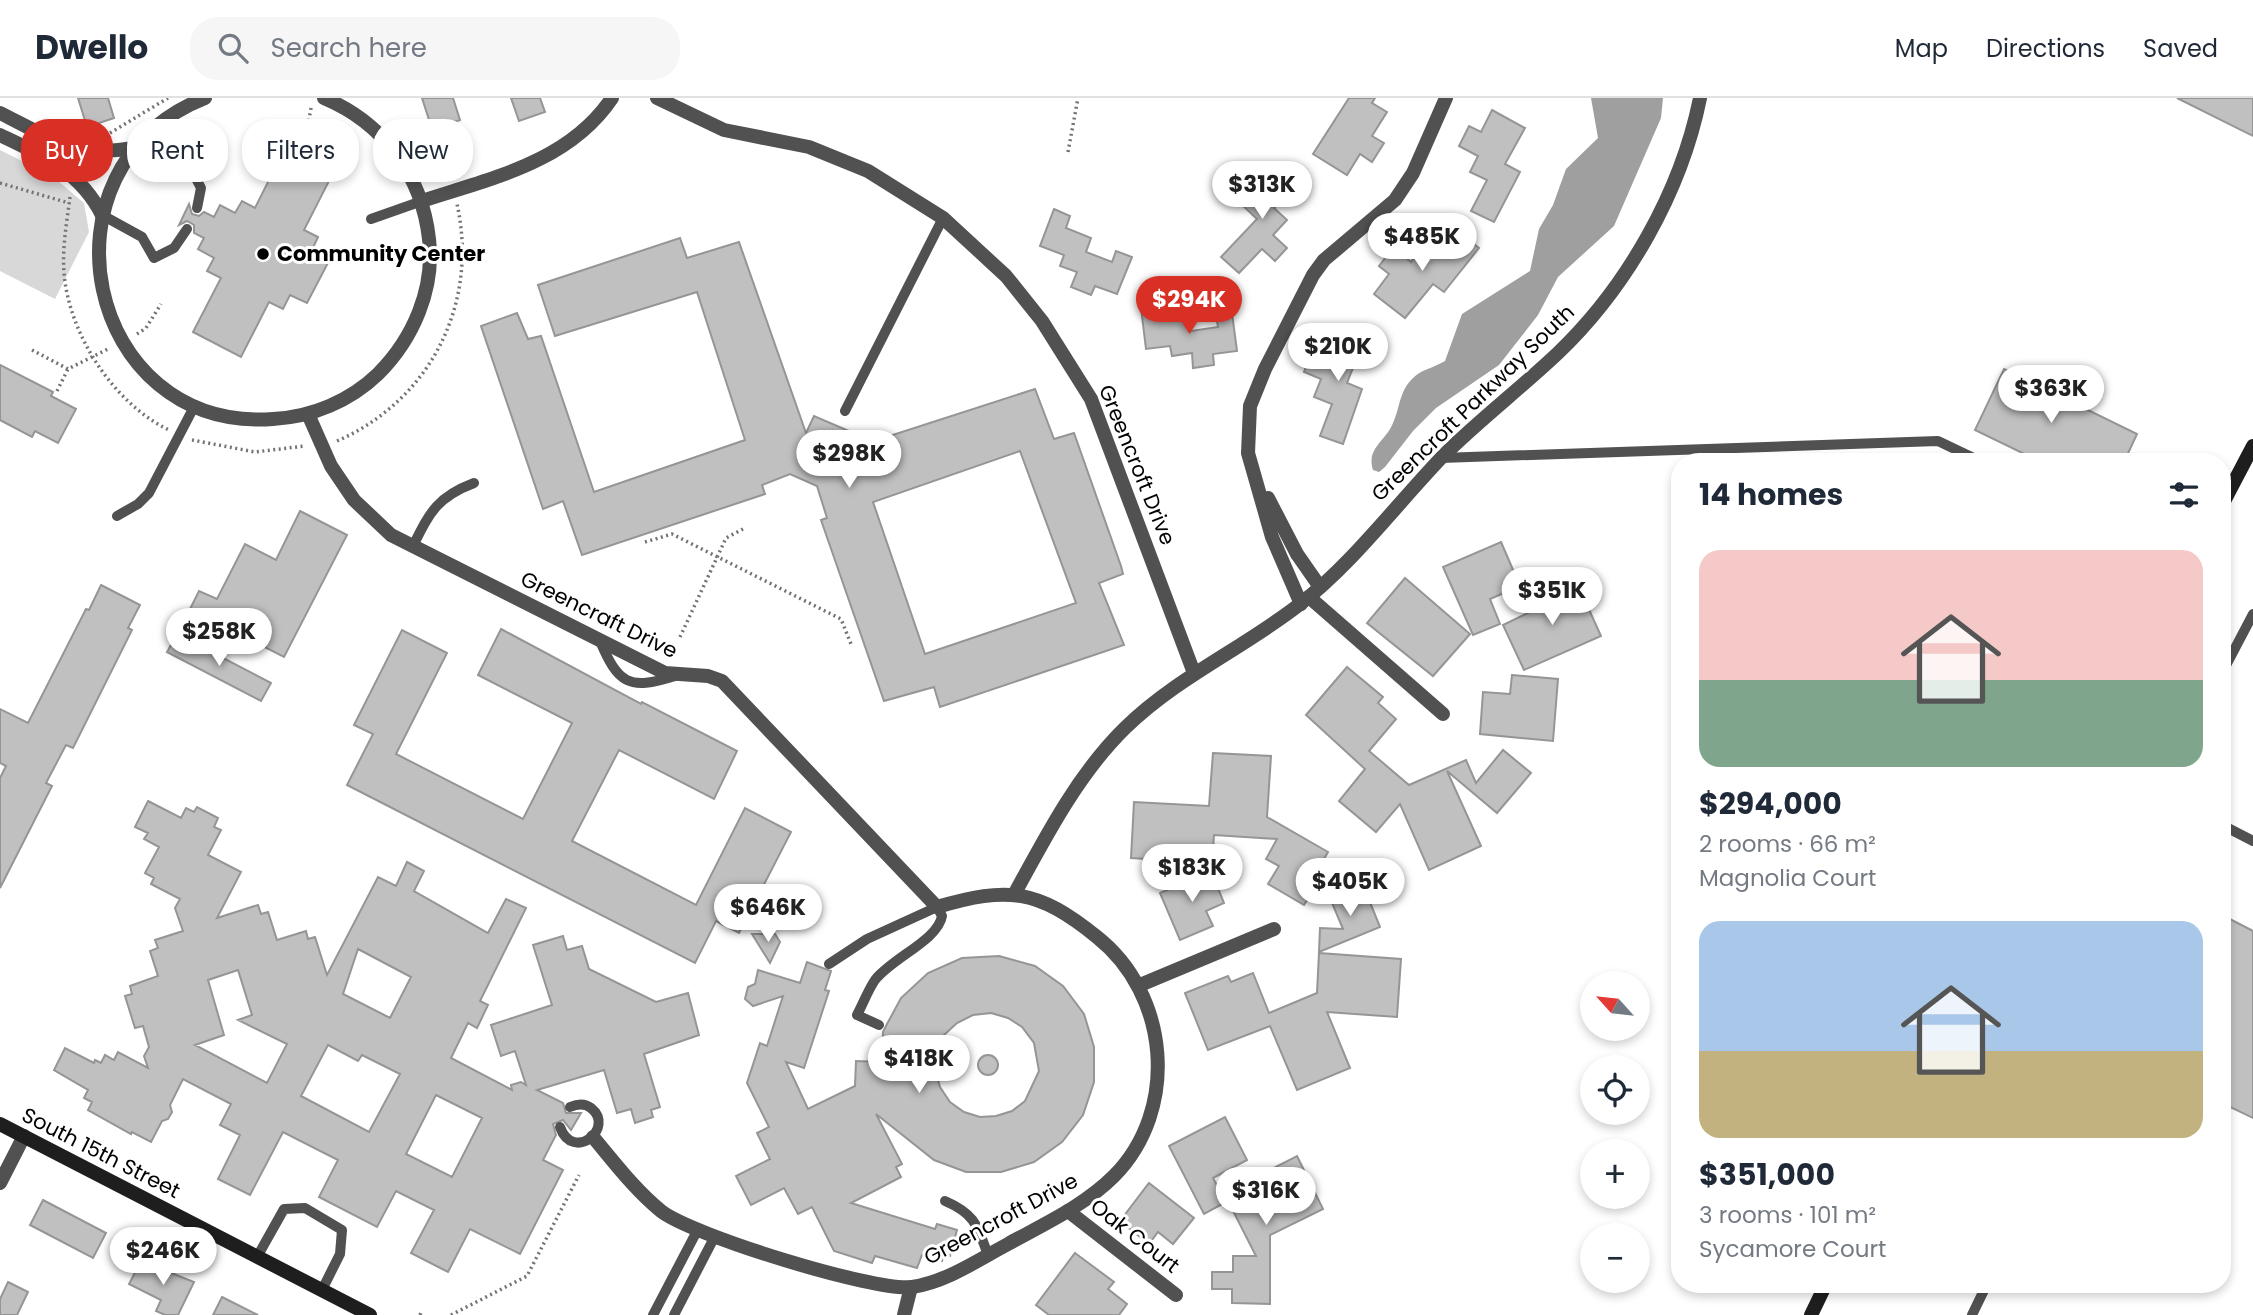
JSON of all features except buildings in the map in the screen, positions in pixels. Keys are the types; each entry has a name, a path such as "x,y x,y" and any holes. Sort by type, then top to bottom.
{"street":[{"path":"167,119 205,98"},
{"path":"422,201 554,154 587,130 612,98"},
{"name":"Greencroft Drive","path":"657,98 724,130 809,147 840,157 943,219 1006,276 1042,321 1091,399 1194,673"},
{"path":"1443,714 1310,596 1272,537 1247,435 1250,406 1304,289 1324,260 1395,200 1413,173 1446,98"},
{"name":"Greencroft Parkway South","path":"1194,673 1257,638 1310,596 1441,458 1483,417 1560,351 1619,282 1663,203 1700,98"},
{"path":"127,161 114,181 102,215 97,248 99,281 104,302 122,342 154,379 195,405 239,418 262,420 308,414 348,397 370,381 405,341 417,318 429,270 430,246 422,201 409,171 390,144 366,121 329,101"},
{"path":"0,113 73,148 99,152 127,148"},
{"path":"0,135 62,166 82,184 102,215"},
{"name":"Greencraft Drive","path":"308,414 320,443 354,500 391,535 665,673 708,676 722,681 937,907"},
{"path":"2231,488 2253,446"},
{"path":"1256,475 1297,554 1310,596"},
{"path":"1015,893 1051,826 1103,755 1126,728 1194,673"},
{"name":"Greencroft Drive","path":"593,1137 662,1212 697,1231 850,1278 886,1286 911,1287 943,1278 1068,1211 1116,1174 1142,1136 1151,1110 1157,1056 1154,1027 1140,985 1110,947 1090,931 1044,903 1015,893 976,896 937,907"},
{"path":"1140,985 1274,929"},
{"name":"South 15th Street","path":"0,1124 370,1315"},
{"path":"0,1183 24,1136"},
{"name":"Oak Court","path":"1068,1211 1176,1295"},
{"path":"904,1315 911,1287"},
{"path":"1811,1315 1822,1293"}],"lane":[{"path":"197,208 201,188 198,182"},
{"path":"371,219 422,201"},
{"path":"102,215 142,237 153,258 174,248 187,229"},
{"path":"845,411 943,219"},
{"path":"117,516 149,494 195,405"},
{"path":"1441,458 1938,440 1964,453"},
{"path":"413,546 439,501 449,492 474,483"},
{"path":"2231,656 2253,614"},
{"path":"600,641 609,663 624,679 649,682 677,675"},
{"path":"2231,830 2253,841"},
{"path":"829,964 867,939 937,907 942,916 934,934 896,959 875,981 858,1015 880,1025"},
{"path":"560,1127 565,1137 576,1143 593,1137 598,1126 593,1110 582,1104 570,1107"},
{"path":"945,1201 964,1209 972,1217 988,1255"},
{"path":"257,1258 284,1209 294,1206 305,1208 342,1230 340,1254 321,1290"},
{"path":"653,1315 697,1231"},
{"path":"674,1315 713,1238"},
{"path":"1972,1315 1983,1293"}],"path":[{"path":"1068,152 1078,98"},
{"path":"318,119 329,101"},
{"path":"179,435 232,450 255,452 320,443 355,433 392,405 440,349 457,304 463,265 461,227 448,182"},
{"path":"0,183 69,203"},
{"path":"57,391 68,369 146,328 161,303"},
{"path":"32,350 68,369"},
{"path":"680,637 726,538 743,529"},
{"path":"645,542 672,534 717,556 841,619 851,645"},
{"path":"452,1315 527,1276 579,1175"},
{"path":"420,1315 422,1310"}],"shaded area":[{"path":"1591,98 1663,98 1661,118 1614,226 1558,277 1538,315 1499,365 1436,408 1413,431 1385,467 1379,472 1373,470 1374,450 1390,429 1405,389 1423,371 1445,361 1462,314 1530,271 1539,229 1553,205 1566,169 1598,138"},
{"path":"0,150 21,160 21,182 59,182 84,203 89,232 55,299 0,271"}],"place":[{"name":"Community Center","path":"263,254"}]}
